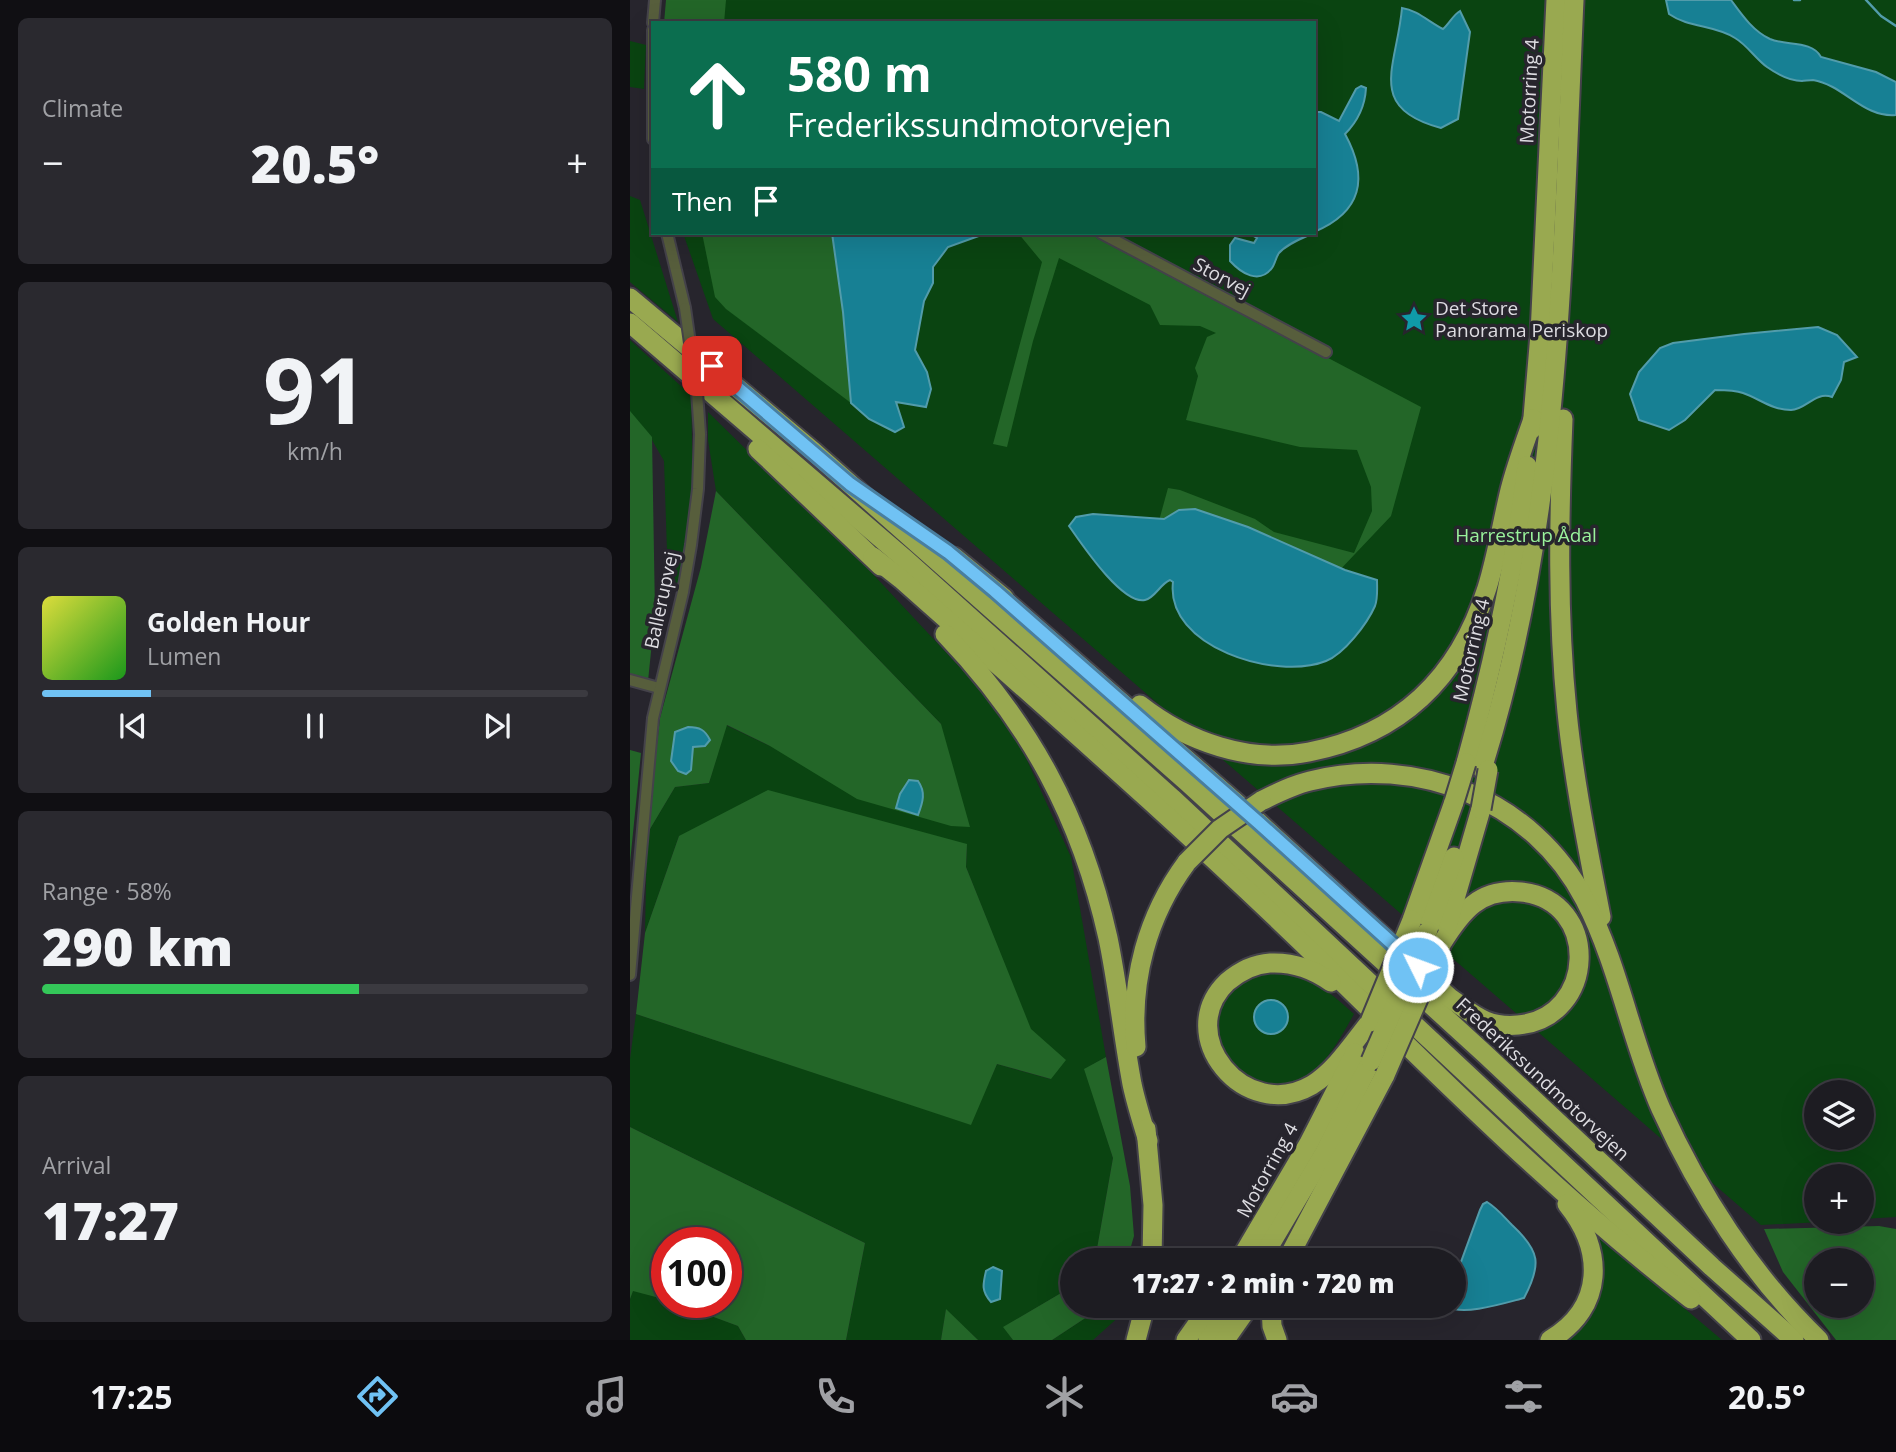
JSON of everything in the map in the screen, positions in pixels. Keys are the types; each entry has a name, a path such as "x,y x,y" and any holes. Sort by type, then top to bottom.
{"highway":[{"name":"Motorring 4","path":"1268,1248 1325,1152 1427,932 1479,767 1487,687 1508,589 1533,419 1543,279 1556,0"},
{"name":"Motorring 4","path":"1479,767 1490,745 1526,592 1541,504 1552,409 1564,226 1574,0"},
{"path":"1564,226 1567,309 1559,546 1563,657 1578,792 1609,956"},
{"name":"Frederikssundmotorvejen","path":"630,298 850,484 1187,782 1794,1340"},
{"path":"630,323 905,559 1131,761 1751,1340"},
{"path":"652,342 687,382 873,557 968,657 1024,731 1064,805 1092,878 1108,939 1133,1087 1147,1141"},
{"path":"995,591 1031,616 1153,715 1183,733 1235,751 1269,755 1298,754 1332,747 1364,736 1393,721 1424,694 1458,653 1487,589 1511,489 1533,419"},
{"path":"850,484 948,552 995,591 1259,823 1450,998 1470,1012 1488,1022 1508,1026 1543,1019 1559,1008 1572,991 1578,975 1581,956 1571,923 1559,909 1544,898 1528,893 1510,891 1493,894 1427,932"},
{"path":"873,557 1121,776 1326,967 1368,1015 1367,1057 1306,1221 1293,1248"},
{"path":"1152,1248 1153,1205 1135,1037 1135,1005 1139,970 1148,934 1161,903 1188,862 1220,830 1261,801 1308,781 1362,772 1417,776 1467,790 1516,819 1570,874 1584,897 1609,956 1649,1080 1696,1178 1749,1259 1791,1311 1819,1340"},
{"path":"1427,932 1469,805"},
{"name":"Motorring 4","path":"1368,1015 1427,932"},
{"path":"1367,1057 1288,1094 1258,1092 1242,1086 1221,1066 1213,1052 1209,1035 1213,1002 1221,989 1236,975 1261,963 1280,962 1322,975 1656,1272 1744,1340"},
{"name":"Motorring 4","path":"1247,1248 1309,1143 1367,1057"},
{"path":"1514,1147 1574,1213 1592,1252 1593,1281 1584,1307 1574,1321 1550,1340"},
{"path":"1288,1248 1306,1221"},
{"path":"1136,1340 1142,1318"},
{"path":"1186,1340 1202,1318"},
{"path":"1208,1340 1224,1318"},
{"path":"1225,1340 1241,1318"},
{"path":"1272,1318 1278,1340"}],"street":[{"path":"653,21 655,0"},
{"name":"Ballerupvej","path":"630,975 649,751 659,688 683,592 698,489 700,434 695,371 685,308 667,235"},
{"name":"Storvej","path":"1105,235 1326,352"},
{"path":"630,680 659,688"}],"green space":[{"path":"666,0 726,0 724,21 664,21"},
{"name":"Harrestrup Ådal","path":"671,0 1896,0 1896,1217 1874,1218 1874,1164 1804,1164 1804,1223 1761,1225 713,319 684,235 1316,235 1316,21 668,21"},
{"path":"630,41 646,45 644,89 630,87"},
{"path":"630,196 640,200 678,322 630,282"},
{"path":"702,235 832,235 843,312 851,403 726,309 715,297"},
{"path":"1020,235 1096,235 1421,407 1391,516 1337,573 1157,528 1168,488 1180,490 1255,519 1274,532 1354,553 1372,511 1371,487 1357,450 1300,447 1186,420 1198,376 1195,368 1207,337 1216,333 1200,326 1160,325 1150,305 1059,258 1033,341 1007,447 993,444 1042,262"},
{"path":"630,340 691,395 693,486 679,583 668,581 664,461 652,440 630,413"},
{"path":"630,411 652,437 655,613 648,681 630,675"},
{"path":"708,412 871,572 983,692 1022,749 1071,857 1106,1057 1085,1069 1113,1158 1097,1248 1060,1248 1060,1294 1004,1327 1013,1340 978,1340 946,1310 941,1340 846,1340 865,1243 630,1127 630,1059 636,1014 970,1124 997,1064 1050,1079 966,867 967,845 679,836 645,933 647,834 675,787 709,783 726,725 770,746 941,724 716,491 708,440"},
{"path":"716,491 941,724 970,827 951,826 857,799 770,746 727,725 709,783 675,787 647,834 660,718 701,567"},
{"path":"630,750 641,753 630,863"},
{"path":"768,790 967,844 966,867 1031,1029 1066,1060 1051,1079 997,1064 971,1125 636,1014 645,933 679,836"},
{"path":"1273,969 1307,979 1354,1014 1325,1059 1310,1075 1292,1084 1263,1084 1240,1076 1225,1059 1218,1038 1218,1014 1226,992 1237,981"},
{"path":"1106,1057 1130,1186 1134,1236 1130,1248 1097,1248 1113,1158 1084,1069"},
{"path":"630,1127 865,1243 846,1340 746,1340 738,1326 716,1318 742,1318 742,1227 651,1227 651,1296 633,1291 630,1299"},
{"path":"1874,1226 1896,1229 1896,1340 1836,1340 1819,1318 1874,1318 1874,1248 1804,1248 1804,1299 1783,1272 1764,1229 1804,1228 1804,1234 1874,1234"},
{"path":"1599,1236 1722,1340 1558,1340 1601,1266"},
{"path":"633,1290 651,1295 651,1318 717,1318 738,1326 746,1340 630,1340 630,1299"},
{"path":"1060,1294 1060,1318 1085,1318 1052,1340 1013,1340 1003,1327"},
{"path":"946,1309 978,1340 941,1340"},
{"path":"1085,1318 1118,1318 1093,1340 1052,1340"}],"water":[{"path":"1666,0 1731,0 1753,27 1770,39 1811,48 1821,57 1876,72 1896,82 1896,115 1873,112 1824,83 1792,80 1779,75 1735,38 1669,14"},
{"path":"1402,8 1443,29 1460,11 1470,32 1458,119 1441,128 1417,119 1402,109 1394,97 1392,66"},
{"path":"1361,86 1366,88 1365,95 1357,119 1345,134 1357,165 1356,192 1351,204 1342,214 1316,231 1316,112 1339,121 1356,89"},
{"path":"832,235 981,235 948,247 933,267 933,283 924,301 915,350 927,372 931,389 926,407 896,402 904,427 895,432 869,419 851,403 843,312"},
{"path":"1252,235 1310,235 1287,246 1262,276 1245,273 1230,261 1230,245 1235,238 1254,243 1257,238"},
{"path":"1818,327 1837,335 1857,357 1844,362 1841,380 1832,397 1821,396 1796,409 1784,410 1740,392 1715,390 1685,420 1669,430 1639,420 1630,394 1639,372 1660,348 1673,343"},
{"path":"1195,509 1248,527 1345,570 1377,580 1376,603 1354,638 1326,661 1305,666 1254,662 1228,653 1205,641 1186,625 1175,605 1173,582 1170,580 1163,585 1152,597 1145,600 1136,599 1114,583 1069,526 1076,517 1093,514 1164,519 1179,510"},
{"path":"688,727 702,730 710,740 705,746 693,747 691,770 686,774 678,771 671,761 675,732"},
{"path":"909,780 918,781 922,789 918,815 896,808 900,794"},
{"path":"1271,1000 1283,1005 1288,1017 1283,1029 1271,1034 1259,1029 1254,1017 1259,1005"},
{"path":"1487,1202 1494,1207 1528,1243 1535,1258 1534,1276 1524,1298 1466,1310 1466,1248 1483,1204"},
{"path":"993,1267 1002,1271 1000,1299 991,1302 984,1291 984,1284 986,1271"}],"waterway":[{"path":"1794,0 1800,0"},
{"path":"1866,0 1881,16 1896,26"}],"place":[{"name":"Det Store Panorama Periskop","path":"1414,319"}],"route":[{"path":"712,366 850,484 948,552 995,591 1418,967"}]}
